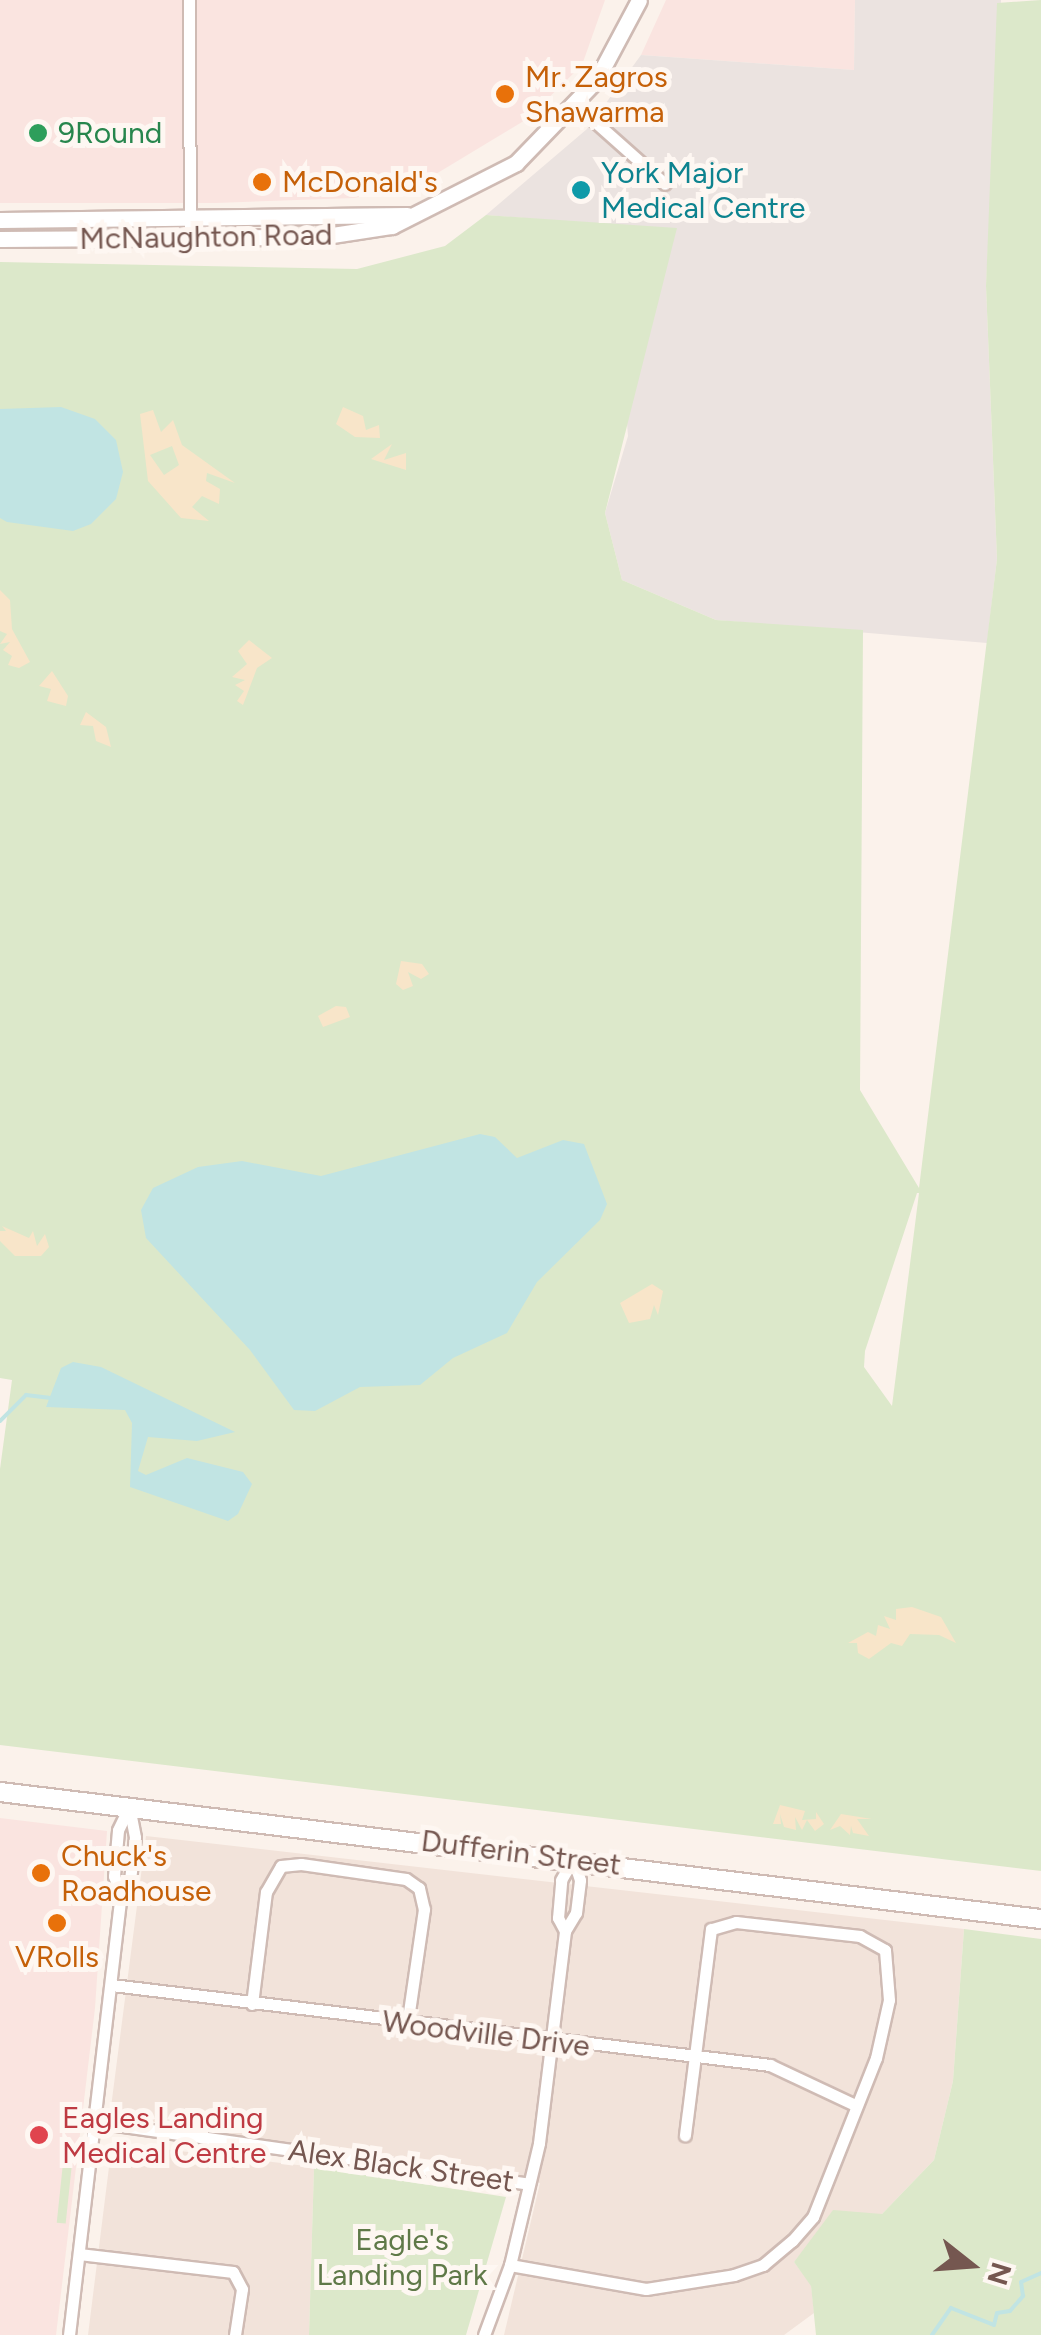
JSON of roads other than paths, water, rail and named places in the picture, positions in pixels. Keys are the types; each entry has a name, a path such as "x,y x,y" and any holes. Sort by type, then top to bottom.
{"main road":[{"name":"Dufferin Street","path":"0,1792 574,1859 1041,1919"}],"street":[{"path":"189,0 190,239"},
{"name":"McNaughton Road","path":"0,240 350,235 407,215 516,162 575,104 614,52 640,0"},
{"path":"575,104 665,184"},
{"name":"McNaughton Road","path":"0,220 407,215"},
{"path":"69,2335 112,1985 121,1892 114,1876 118,1830 129,1807"},
{"path":"484,2335 510,2265 529,2184 565,1931 558,1918 562,1880 574,1859"},
{"path":"252,2004 274,1872 282,1866 318,1866 406,1879 420,1888 424,1909 408,2025"},
{"path":"510,2265 646,2289 763,2265 813,2217 853,2104 880,2046 889,1982 885,1950 860,1936 719,1924 704,1958 684,2135"},
{"name":"Woodville Drive","path":"112,1985 790,2072 853,2104"},
{"name":"Alex Black Street","path":"96,2122 529,2184"},
{"path":"79,2254 233,2272 242,2289 235,2335"}],"water":[{"path":"61,407 95,419 116,440 123,472 116,499 91,524 73,531 7,522 0,518 0,409"},
{"path":"480,1134 495,1137 517,1158 563,1140 584,1144 607,1204 600,1220 537,1282 507,1333 453,1358 420,1385 360,1387 315,1411 294,1410 250,1350 146,1238 141,1210 153,1188 198,1167 242,1161 321,1176"},
{"path":"73,1362 101,1367 235,1432 197,1441 148,1437 138,1471 146,1475 187,1458 243,1472 252,1484 238,1514 228,1521 130,1487 132,1423 125,1410 46,1407 61,1368"}],"waterway":[{"path":"0,1421 26,1395 49,1398"},
{"path":"932,2335 951,2308 994,2325 997,2313 1010,2311 1023,2296 1021,2282 1041,2273"}],"place":[{"name":"Mr. Zagros Shawarma","path":"505,94"},
{"name":"9Round","path":"38,133"},
{"name":"McDonald's","path":"262,182"},
{"name":"York Major Medical Centre","path":"581,190"},
{"name":"Chuck's Roadhouse","path":"41,1873"},
{"name":"VRolls","path":"57,1923"},
{"name":"Eagles Landing Medical Centre","path":"39,2135"}],"park label":[{"name":"Eagle's Landing Park","path":"402,2257"}]}
